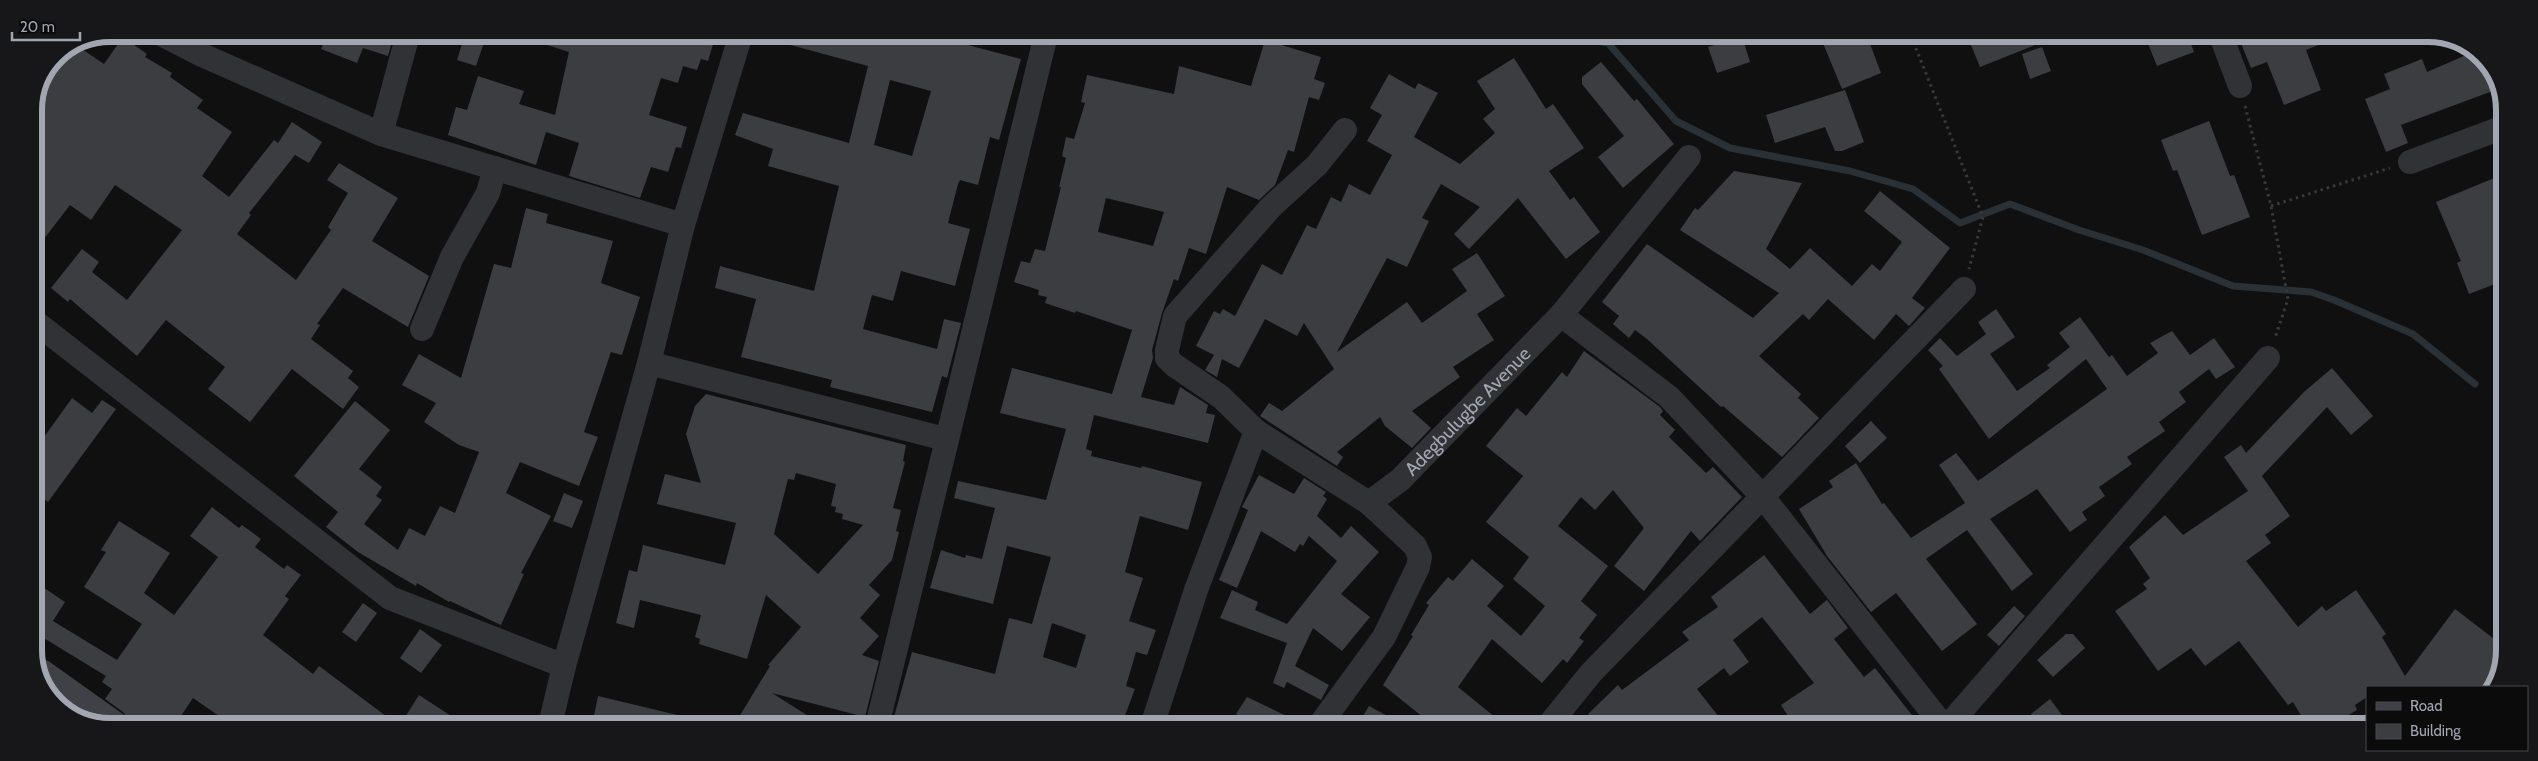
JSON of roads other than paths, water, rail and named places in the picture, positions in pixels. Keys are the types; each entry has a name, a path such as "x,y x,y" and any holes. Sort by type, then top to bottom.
{"street":[{"path":"177,42 381,134 683,225"},
{"path":"381,134 406,42"},
{"path":"552,718 564,666 649,363 683,225 739,42"},
{"path":"879,718 945,439 1044,42"},
{"path":"2223,42 2240,86"},
{"path":"1325,718 1384,637 1418,567 1420,557 1415,546 1369,503 1256,432 1222,397 1174,365 1167,358 1174,316 1271,208 1318,164 1345,130"},
{"path":"2410,162 2495,130"},
{"name":"Adegbulugbe Avenue","path":"1369,503 1400,480 1561,314 1689,157"},
{"path":"422,329 452,256 488,193 495,168"},
{"path":"1554,718 1591,673 1964,289"},
{"path":"1561,314 1669,397 1763,497 1939,718"},
{"path":"42,328 390,598 564,666"},
{"path":"1954,718 2268,358"},
{"path":"649,363 945,439"},
{"path":"1155,718 1196,590 1256,432"},
{"path":"49,679 104,718"}],"waterway":[{"path":"1603,42 1608,43 1676,121 1730,148 1850,171 1913,189 1960,223 2010,204 2079,230 2143,250 2233,286 2311,292 2413,334 2475,384"}]}
